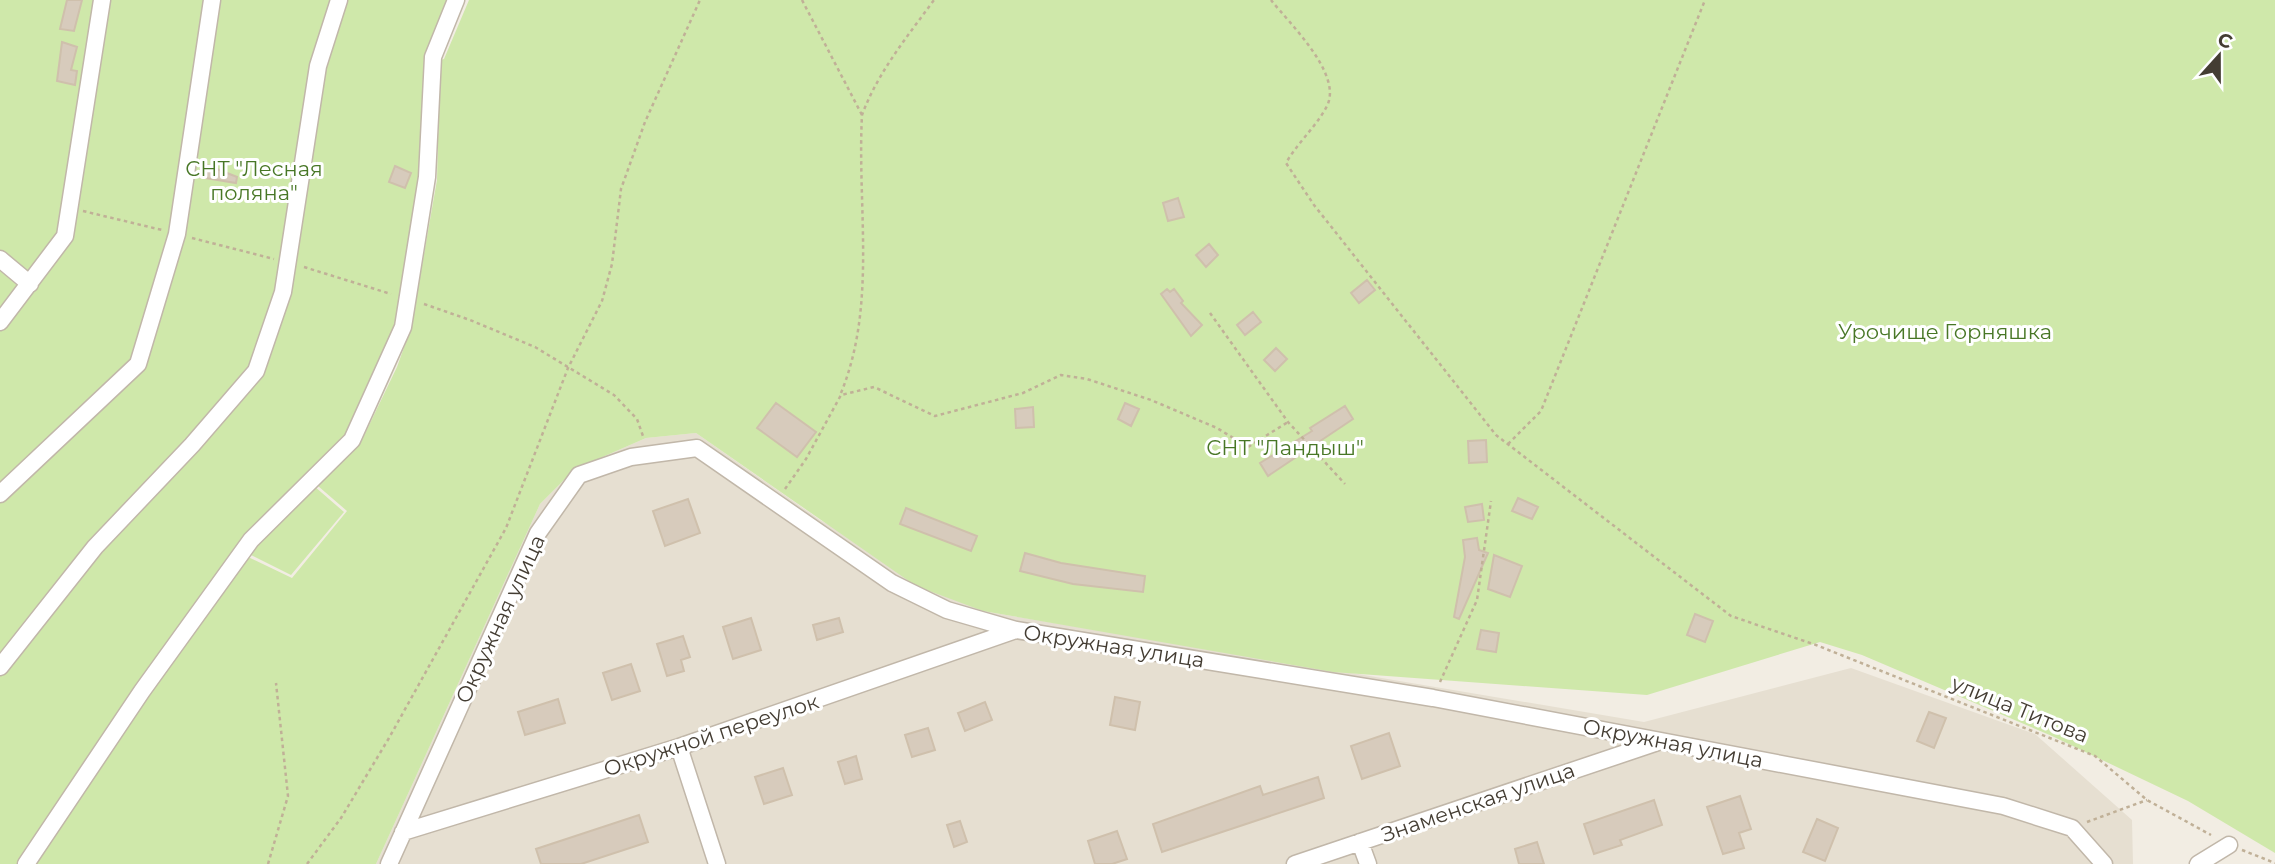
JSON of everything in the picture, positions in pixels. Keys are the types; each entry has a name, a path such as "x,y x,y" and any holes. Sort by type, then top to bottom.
{"street":[{"path":"0,322 65,236 102,0"},
{"path":"0,494 138,364 177,234 212,0"},
{"path":"0,667 94,547 192,445 256,371 283,292 318,66 339,0"},
{"path":"26,864 142,691 251,540 352,440 403,327 428,177 433,57 456,0"},
{"path":"0,259 30,284"},
{"name":"Окружная улица","path":"389,864 538,533 579,475 631,457 698,448 892,583 947,610 1016,630 1433,698 2003,806 2073,828"},
{"name":"Окружной переулок","path":"403,832 679,747 1016,630"},
{"name":"Знаменская улица","path":"1295,864 1662,741"},
{"path":"679,747 717,864"},
{"path":"2073,828 2105,864"},
{"path":"1360,842 1368,864"},
{"path":"2199,864 2230,845"}],"path":[{"path":"307,864 348,807 500,540 568,368 602,301 612,264 621,189 645,122 700,0"},
{"path":"802,0 862,115"},
{"path":"775,503 806,459 841,395 850,372 862,288 862,115 870,94 892,58 934,0"},
{"name":"улица Титова","path":"1271,0 1313,51 1329,81 1329,102 1317,122 1298,141 1286,163 1314,205 1496,435 1731,617 1816,645 2095,756 2147,800 2230,845 2275,863"},
{"path":"1508,443 1541,411 1705,0"},
{"path":"70,208 288,262 470,320 535,347 614,395 637,419 650,454"},
{"path":"1210,313 1289,422 1345,484"},
{"path":"841,395 874,387 934,416 1023,393 1061,375 1087,379 1152,400 1217,428 1248,447 1289,422"},
{"path":"1433,698 1477,600 1491,501"},
{"path":"268,864 288,796 276,683"},
{"path":"2073,828 2147,800"}],"shaded area":[{"path":"696,433 820,520 983,611 1644,722 1851,668 2035,734 2132,820 2133,864 376,864 540,504 575,469 646,438"}],"green space":[{"name":"СНТ \"Лесная поляна\"","path":"0,0 463,0 439,58 435,180 409,327 393,368 314,486 344,512 291,575 239,549 21,864 0,864"},
{"name":"Урочище Горняшка","path":"469,0 2275,0 2275,853 2188,801 2052,736 1862,655 1820,642 1647,695 1333,672 983,611 916,586 696,433 646,438 575,469 540,504 376,864 31,864 146,692 248,557 292,578 347,511 318,486 360,444 397,367 411,328 437,180 440,60 444,59"}],"building":[{"path":"67,0 82,0 74,31 60,29"},
{"path":"62,42 77,47 71,70 77,71 75,85 57,81"},
{"path":"202,163 237,177 236,183 199,177"},
{"path":"395,166 411,173 405,188 389,182"},
{"path":"1178,198 1184,217 1168,221 1163,203"},
{"path":"1209,244 1218,255 1206,267 1196,255"},
{"path":"1367,280 1375,290 1359,303 1351,293"},
{"path":"1167,289 1170,292 1174,289 1183,301 1181,303 1202,325 1191,336 1161,294"},
{"path":"1253,312 1261,322 1245,335 1237,325"},
{"path":"1276,348 1287,359 1275,371 1264,360"},
{"path":"776,403 816,432 797,457 757,428"},
{"path":"1125,403 1139,409 1131,426 1118,419"},
{"path":"1345,406 1353,419 1268,476 1260,463 1312,431 1310,428"},
{"path":"1033,407 1034,427 1016,428 1015,409"},
{"path":"1486,440 1487,462 1469,463 1468,441"},
{"path":"1518,498 1538,507 1532,519 1512,511"},
{"path":"688,499 700,533 665,546 653,511"},
{"path":"1482,504 1484,520 1468,522 1465,507"},
{"path":"906,508 977,536 971,551 900,524"},
{"path":"1477,538 1479,550 1488,553 1459,619 1454,617 1465,557 1463,540"},
{"path":"1025,553 1061,563 1145,576 1143,592 1073,584 1020,571"},
{"path":"1494,555 1522,566 1510,597 1488,589"},
{"path":"1695,614 1713,621 1705,642 1687,635"},
{"path":"751,618 761,650 733,659 723,627"},
{"path":"839,618 843,632 817,640 813,625"},
{"path":"1481,630 1499,633 1496,652 1477,649"},
{"path":"683,636 690,657 681,660 684,671 667,676 657,644"},
{"path":"631,664 640,691 612,700 603,673"},
{"path":"1115,697 1140,702 1135,730 1110,725"},
{"path":"558,699 565,723 525,735 518,712"},
{"path":"985,702 992,720 965,731 958,713"},
{"path":"1929,712 1946,718 1934,748 1917,741"},
{"path":"928,728 935,750 912,757 905,735"},
{"path":"1389,733 1400,766 1362,779 1351,746"},
{"path":"856,756 862,779 845,784 838,762"},
{"path":"783,768 792,795 764,804 755,777"},
{"path":"1318,777 1324,798 1162,852 1153,824 1260,786 1263,795"},
{"path":"1740,796 1751,829 1739,833 1744,848 1723,854 1707,807"},
{"path":"1654,800 1662,825 1620,840 1622,845 1594,854 1584,824"},
{"path":"639,815 648,842 581,864 541,864 536,849"},
{"path":"1817,819 1838,828 1825,861 1803,852"},
{"path":"960,821 967,842 954,847 947,825"},
{"path":"1117,831 1127,859 1112,864 1095,864 1088,841"},
{"path":"1537,842 1544,864 1519,864 1515,849"}],"park label":[{"name":"СНТ \"Ландыш\"","path":"1285,447"}]}
